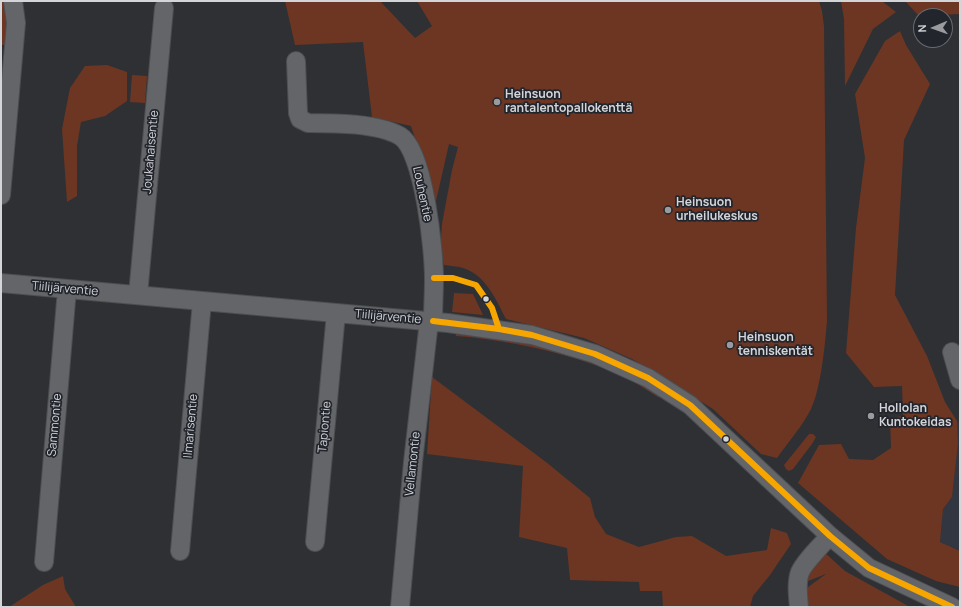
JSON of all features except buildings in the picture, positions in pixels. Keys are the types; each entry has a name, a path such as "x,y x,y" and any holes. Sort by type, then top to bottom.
{"street":[{"path":"1,195 16,23 14,1"},
{"name":"Joukahaisentie","path":"138,295 164,8"},
{"name":"Louhentie","path":"296,61 297,102 300,119 308,123 364,126 385,129 402,137 413,152 423,184 429,229 434,278 431,321"},
{"name":"Tiilijärventie","path":"1,283 431,321 499,329 532,335 594,354 642,375 690,405 830,536 869,568 951,607"},
{"name":"Sammontie","path":"44,562 67,289"},
{"name":"Ilmarisentie","path":"180,551 202,301"},
{"name":"Tapiontie","path":"315,542 336,313"},
{"name":"Vellamontie","path":"400,607 412,470 431,321"},
{"path":"952,352 960,380"},
{"path":"799,607 798,591 800,572 820,545 830,536"}],"shaded area":[{"path":"1,1 4,1 8,13 8,45 1,45"},
{"name":"Heinsuon urheilukeskus","path":"285,1 380,1 415,38 432,26 417,1 819,1 824,26 827,321 822,366 811,409 777,458 761,454 713,409 632,359 584,338 506,319 494,296 478,276 463,268 444,265 440,250 442,224 458,147 449,144 436,201 411,126 372,117 363,42 295,45"},
{"path":"841,1 882,1 896,12 873,29 845,86 844,19"},
{"path":"905,1 960,1 960,14 953,14 953,8 913,8 913,10"},
{"path":"900,31 906,45 930,84 904,140 895,295 927,356 945,402 957,421 958,443 952,497 943,509 940,542 960,551 960,587 936,581 887,559 798,483 819,445 841,444 849,459 873,460 891,448 890,418 903,416 902,386 874,387 846,353 856,228 865,158 855,94 885,41"},
{"path":"107,65 127,72 127,101 105,116 81,122 77,146 77,196 67,202 62,129 70,88 85,66"},
{"path":"132,75 147,76 145,103 130,102"},
{"path":"454,293 473,294 483,315 452,312"},
{"path":"456,331 533,343 622,371 661,397 658,397 634,382 605,368 574,358 516,344 456,336"},
{"path":"432,377 546,462 590,498 595,517 606,534 639,547 676,537 692,536 726,556 767,550 771,528 787,533 791,544 770,575 753,596 750,607 663,607 662,591 640,591 639,582 570,580 567,548 519,537 523,466 427,454"},
{"path":"957,421 960,423 960,551 940,542 943,509 952,497 958,443"},
{"path":"809,434 813,434 816,437 793,469 789,471 784,465"},
{"path":"823,551 845,571 910,607 803,607 804,590 826,574 803,583"},
{"path":"63,576 65,589 76,607 9,607 43,585"}],"transit line":[{"path":"434,278 453,278 476,285 492,308 499,329"},
{"path":"433,321 499,329 532,335 595,354 648,378 690,405 830,536 869,568 952,607"}],"place":[{"name":"Heinsuon rantalentopallokenttä","path":"497,102"},
{"name":"Heinsuon urheilukeskus","path":"668,210"},
{"name":"Heinsuon tenniskentät","path":"730,345"},
{"name":"Hollolan Kuntokeidas","path":"871,416"}]}
